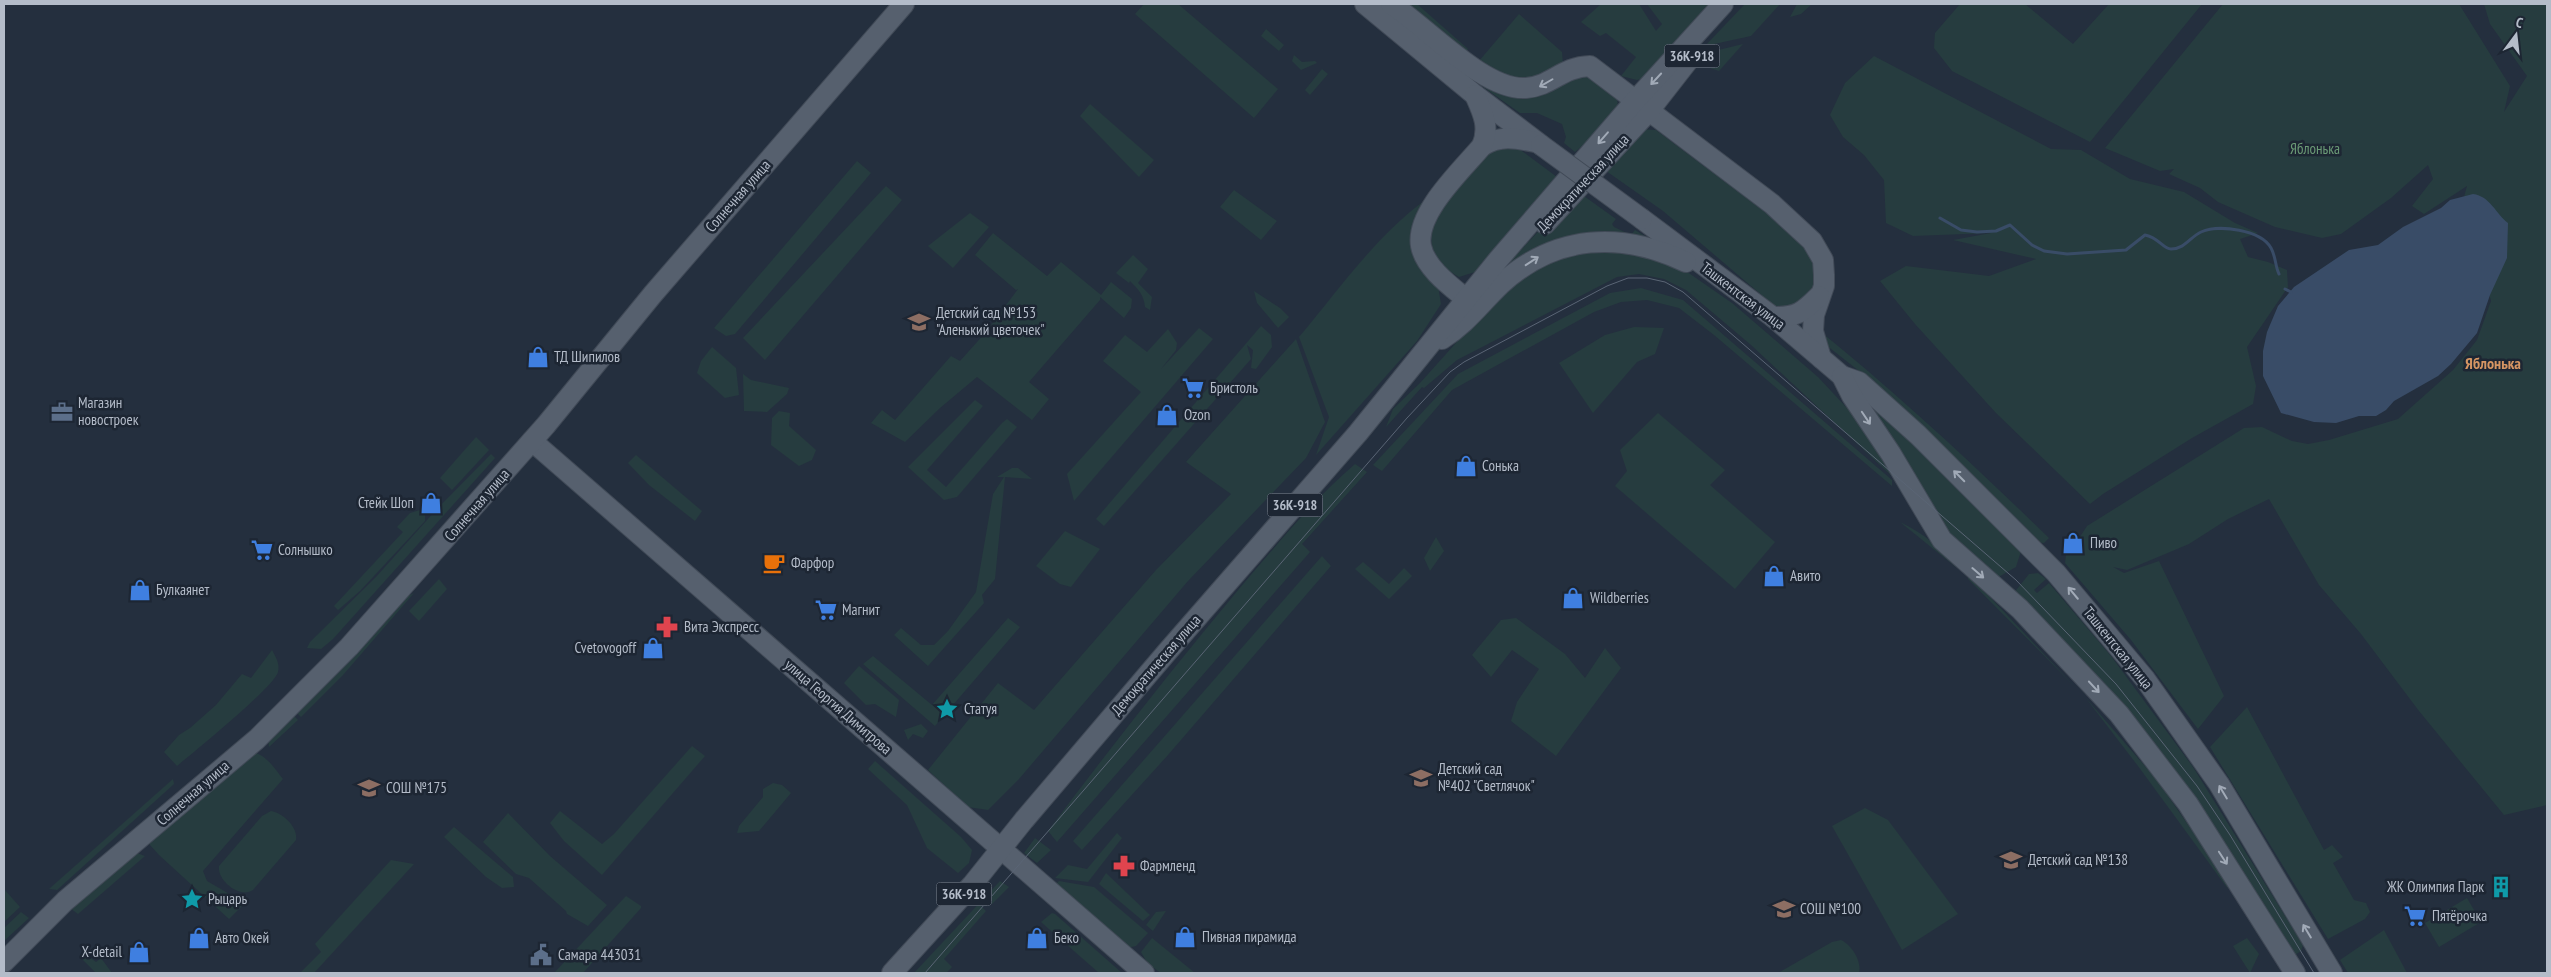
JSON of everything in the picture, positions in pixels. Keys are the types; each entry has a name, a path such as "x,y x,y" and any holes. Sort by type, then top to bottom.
{"main road":[{"name":"Солнечная улица","path":"4,962 65,901 198,790 295,702 421,568 532,441 653,294 904,4"},
{"path":"1365,4 1475,95 1487,128 1482,146"},
{"path":"1391,4 1494,82 1518,89 1538,87 1576,66 1590,66 1772,204 1812,241 1823,260 1824,286 1814,315 1813,331 1821,358"},
{"name":"Демократическая улица","path":"1421,357 1442,338 1516,253 1564,205 1723,4"},
{"name":"Демократическая улица","path":"892,973 972,885 1167,652 1352,440 1421,357 1465,298 1642,106 1740,4"},
{"name":"Ташкентская улица","path":"1475,95 1773,317 1842,376 1859,382 1918,435 2040,556 2144,680 2219,784 2332,973"},
{"path":"1465,298 1449,285 1427,261 1421,245 1422,228 1429,209 1482,146 1493,139 1504,137 1539,144"},
{"path":"1442,338 1460,328 1502,284 1525,266 1556,249 1581,243 1610,241 1647,246 1720,278"},
{"path":"1773,317 1792,317 1805,310 1819,296"},
{"name":"Ташкентская улица","path":"1842,376 1852,396 1891,454 1942,540 2020,609 2120,714 2188,804 2296,973"},
{"name":"улица Георгия Димитрова","path":"532,441 1000,850 1144,973"}],"green space":[{"path":"1144,4 1178,4 1278,89 1254,118 1135,14"},
{"path":"1399,4 1417,4 1468,49 1463,55"},
{"path":"1601,4 1639,4 1656,31 1662,24 1647,4 1709,4 1644,78 1637,80 1621,76 1636,57 1606,33 1600,36 1581,22"},
{"path":"1745,4 1780,4 1751,36 1705,46"},
{"path":"1797,4 1812,4 1801,14 1790,17"},
{"path":"1960,4 2025,4 2073,44 2109,4 2202,4 2090,142 1952,71 1934,48 1935,33"},
{"path":"2223,4 2459,4 2510,86 2504,112 2527,76 2490,24 2484,4 2547,4 2547,805 2504,815 2419,711 2361,634 2319,585 2269,499 2228,519 2189,544 2127,570 2113,567 2124,573 2159,561 2224,696 2198,729 2131,640 2065,563 2066,555 2075,549 2080,551 2074,546 2087,526 2244,428 2262,427 2292,441 2308,444 2329,440 2398,419 2453,370 2477,340 2491,301 2485,278 2451,244 2467,186 2424,214 2412,206 2433,179 2428,165 2391,198 2341,234 2322,238 2275,227 2218,202 2200,188 2169,174 2174,169 2160,171 2105,148"},
{"path":"1519,14 1562,52 1563,64 1522,82 1473,68"},
{"path":"1266,29 1284,45 1279,51 1261,36"},
{"path":"1743,44 1719,71 1692,62 1698,55"},
{"path":"1294,55 1302,62 1315,61 1317,63 1301,70 1292,61"},
{"path":"1874,56 2051,149 2081,150 2130,179 2184,192 2235,223 2258,233 2240,239 2248,257 2268,262 2287,270 2288,287 2247,347 2256,386 2253,404 2192,438 2090,504 1996,413 1915,324 1880,281 1906,266 1989,276 2036,259 1953,240 1991,233 1913,236 1886,223 1884,180 1864,155 1843,137 1830,115 1845,83"},
{"path":"1322,69 1328,74 1310,95 1305,90"},
{"path":"1589,73 1617,97 1618,108 1609,122 1575,152 1564,143 1566,137 1562,124 1537,113 1520,113 1476,82 1490,89"},
{"path":"1090,104 1154,160 1139,177 1080,116"},
{"path":"1639,129 1656,130 1793,233 1810,255 1816,274 1815,282 1810,291 1801,300 1789,310 1778,309 1663,211 1599,166"},
{"path":"1511,143 1557,177 1475,272 1459,277 1440,262 1432,246 1432,229 1439,211 1450,193 1489,145"},
{"path":"857,161 871,173 735,334 726,336 714,328"},
{"path":"886,186 902,200 765,360 743,338"},
{"path":"1234,190 1277,221 1261,240 1220,207"},
{"path":"1577,191 1616,219 1612,224 1614,227 1631,235 1635,230 1648,238 1634,237 1496,276"},
{"path":"1424,201 1441,304 1417,341 1316,455 1329,417 1299,337 1373,248 1406,215"},
{"path":"970,213 989,227 953,268 928,246"},
{"path":"993,233 1047,276 1061,262 1101,295 1111,282 1132,299 1131,308 1124,318 1100,297 1100,300 1029,382 1049,399 1032,420 977,377 940,408 905,442 871,423 882,410 895,420 951,356 960,361 986,332 1018,289 1016,290 975,255"},
{"path":"1594,241 1683,269 1732,303 1818,377 1859,421 1894,478 1751,345 1686,290 1664,279 1639,274 1617,277 1457,360 1424,388 1422,387 1386,427 1393,409 1420,383 1525,266"},
{"path":"1133,255 1148,269 1138,283 1152,297 1150,310 1145,307 1142,296 1136,287 1116,273"},
{"path":"1641,288 1683,300 1892,480 1892,486 1714,335 1679,308 1647,300 1621,302 1594,312 1452,390 1382,471 1373,465 1458,374 1610,293"},
{"path":"1254,291 1280,308 1289,317 1278,328 1257,303"},
{"path":"1261,326 1271,335 1272,347 1256,369 1251,368 1253,350 1247,345 1251,359 1104,526 1096,519"},
{"path":"1634,327 1664,328 1655,354 1637,362 1593,413 1559,363 1605,335"},
{"path":"1199,328 1213,339 1074,501 1067,474 1141,392 1103,361 1125,335 1147,352 1168,329 1177,343 1176,350 1161,369"},
{"path":"1816,328 1935,430 2049,538 2044,543 2033,542 1878,386 1821,341"},
{"path":"1296,339 1325,422 1306,458 1188,581 1019,779 988,810 968,807 928,770 998,683 1034,710 1156,570 1231,494 1186,462"},
{"path":"712,347 736,368 739,395 725,398 697,373 701,361"},
{"path":"743,374 751,380 789,388 787,394 767,412 744,411"},
{"path":"1853,389 1946,473 2021,551 2016,567 1995,579 1945,533"},
{"path":"975,400 983,406 927,470 946,487 1002,423 1007,419 1017,427 957,497 944,500 908,467"},
{"path":"779,411 790,413 789,426 816,450 812,460 799,466 771,445 772,418"},
{"path":"1658,413 1725,470 1710,485 1775,542 1735,589 1615,486 1627,471 1620,450"},
{"path":"476,437 489,450 452,490 440,478"},
{"path":"491,454 495,458 333,639 321,649 307,648 310,642 376,577 436,510"},
{"path":"636,455 702,511 695,521 649,485 628,463"},
{"path":"1355,464 1367,472 1302,544 1310,552 1057,842 1048,831 1142,708 1281,540 1309,508"},
{"path":"1012,468 1018,468 1032,479 1005,477 995,579 982,595 984,603 928,666 894,635 901,628 921,645 934,645 948,631 976,592 993,494 1004,477 997,477"},
{"path":"420,510 425,515 425,521 360,591 338,610 334,606 403,532 397,527 410,513"},
{"path":"1900,522 1932,542 1957,568"},
{"path":"1065,531 1100,549 1071,587 1060,584 1036,566"},
{"path":"1436,537 1444,551 1430,571 1424,558"},
{"path":"1322,556 1331,566 1168,755 1082,850 1073,841"},
{"path":"1363,562 1389,584 1404,568 1412,576 1389,599 1355,569"},
{"path":"2038,573 2046,579 2034,590 2037,593 2049,583 2111,656 2193,767 2303,945 2301,951 2295,955 2068,652 2068,645 2031,606 2013,594 2029,574"},
{"path":"1968,577 1971,577 2076,688 1968,579"},
{"path":"439,579 447,589 419,621 409,611"},
{"path":"414,593 343,675 301,717 297,713 408,596"},
{"path":"1008,618 1020,627 935,726 863,664 873,656 932,705"},
{"path":"1516,618 1565,654 1585,678 1605,648 1621,668 1556,756 1511,721 1517,702 1539,669 1512,650 1491,677 1472,655 1501,620"},
{"path":"272,650 278,666 278,672 273,680 232,719 177,766 164,752 179,735 216,705 242,674 251,678"},
{"path":"859,666 899,700 896,717 875,704 866,705 844,683"},
{"path":"2085,697 2157,780 2225,878 2228,889 2138,766"},
{"path":"2247,707 2324,850 2332,845 2343,857 2333,863 2354,900 2366,903 2370,912 2365,919 2328,939 2210,747"},
{"path":"294,716 298,720 269,747 268,739"},
{"path":"921,724 928,731 923,738 913,734 908,740 904,730"},
{"path":"692,746 705,756 602,875 564,841 550,823 560,811 602,844 614,834"},
{"path":"252,752 266,759 283,779 203,871 207,881 245,903 229,919 159,855 150,845 149,840"},
{"path":"875,761 961,837 972,850 969,863 958,873 927,848 907,805 868,769"},
{"path":"173,779 174,784 57,890 49,889"},
{"path":"773,783 782,785 791,793 759,831 737,833 739,826 763,797 763,789"},
{"path":"1865,808 1888,820 1958,914 1902,950 1832,826"},
{"path":"271,811 276,812 289,821 295,830 296,840 253,890 242,892 236,890 225,883 219,872 219,866 262,816"},
{"path":"508,813 550,856 607,905 588,926 567,914 529,878 516,874 483,842"},
{"path":"454,827 513,877 514,887 502,888 486,877 444,837"},
{"path":"1117,833 1122,838 1088,882 1055,878 1068,865 1087,869"},
{"path":"1035,838 1051,850 1037,863 1024,853"},
{"path":"134,852 145,856 78,914 70,908"},
{"path":"391,860 414,864 314,973 300,973 321,952 315,944"},
{"path":"1106,873 1150,915 1143,921 1099,884"},
{"path":"1000,881 1009,887 992,904 986,899 980,905 986,911 944,959 952,967 946,973 914,973"},
{"path":"1059,881 1094,887 1148,933 1136,946 1127,948 1055,885"},
{"path":"4,889 20,907 4,922"},
{"path":"626,896 641,906 641,908 583,973 555,972"},
{"path":"2467,898 2481,922 2439,947 2425,923"},
{"path":"1166,911 1153,931 1146,925 1156,912"},
{"path":"21,912 29,918 4,941 4,928"},
{"path":"1052,913 1122,973 1099,973 1041,922"},
{"path":"2384,930 2407,973 2348,973 2340,960"},
{"path":"1152,938 1195,973 1161,973 1148,964 1141,952"},
{"path":"2247,938 2259,954 2250,973 2233,946"},
{"path":"1841,940 1849,946 1858,959 1859,973 1778,973 1832,942"},
{"path":"85,954 96,962 101,958 112,973 96,973 81,958"}],"water":[{"path":"2473,194 2484,198 2508,223 2507,258 2490,295 2477,333 2451,364 2438,376 2394,401 2386,410 2376,416 2359,416 2336,423 2314,422 2281,413 2263,376 2263,351 2267,332 2278,306 2294,287 2349,250 2378,245 2403,227 2441,208 2450,200"}],"waterway":[{"path":"1940,218 1961,230 1977,232 1996,231 2010,225 2032,245 2044,251 2067,254 2126,250 2145,235 2171,249 2184,245 2201,232 2218,229 2239,230 2266,242 2273,251 2279,274"},
{"path":"2285,289 2291,292"}],"tram line":[{"path":"925,973 1407,418 1450,372 1464,362 1607,286 1628,278 1647,278 1665,282 1683,292 2016,580 2116,684 2197,786 2230,835 2314,973"}],"place":[{"name":"Детский сад №153 \"Аленький цветочек\"","path":"919,322"},
{"name":"ТД Шипилов","path":"538,357"},
{"name":"Бристоль","path":"1193,388"},
{"name":"Магазин новостроек","path":"62,412"},
{"name":"Ozon","path":"1167,415"},
{"name":"Сонька","path":"1466,466"},
{"name":"Стейк Шоп","path":"431,503"},
{"name":"Пиво","path":"2073,543"},
{"name":"Солнышко","path":"262,550"},
{"name":"Фарфор","path":"774,563"},
{"name":"Авито","path":"1774,576"},
{"name":"Булкаянет","path":"140,590"},
{"name":"Wildberries","path":"1573,598"},
{"name":"Магнит","path":"826,610"},
{"name":"Вита Экспресс","path":"667,627"},
{"name":"Cvetovogoff","path":"653,648"},
{"name":"Статуя","path":"947,709"},
{"name":"Детский сад №402 \"Светлячок\"","path":"1421,778"},
{"name":"СОШ №175","path":"369,788"},
{"name":"Детский сад №138","path":"2011,860"},
{"name":"Фармленд","path":"1124,866"},
{"name":"ЖК Олимпия Парк","path":"2501,887"},
{"name":"Рыцарь","path":"192,899"},
{"name":"СОШ №100","path":"1784,909"},
{"name":"Пятёрочка","path":"2415,916"},
{"name":"Пивная пирамида","path":"1185,937"},
{"name":"Авто Окей","path":"199,938"},
{"name":"Беко","path":"1037,938"},
{"name":"X-detail","path":"139,952"},
{"name":"Самара 443031","path":"541,955"}],"district":[{"name":"Яблонька","path":"2493,363"}]}
